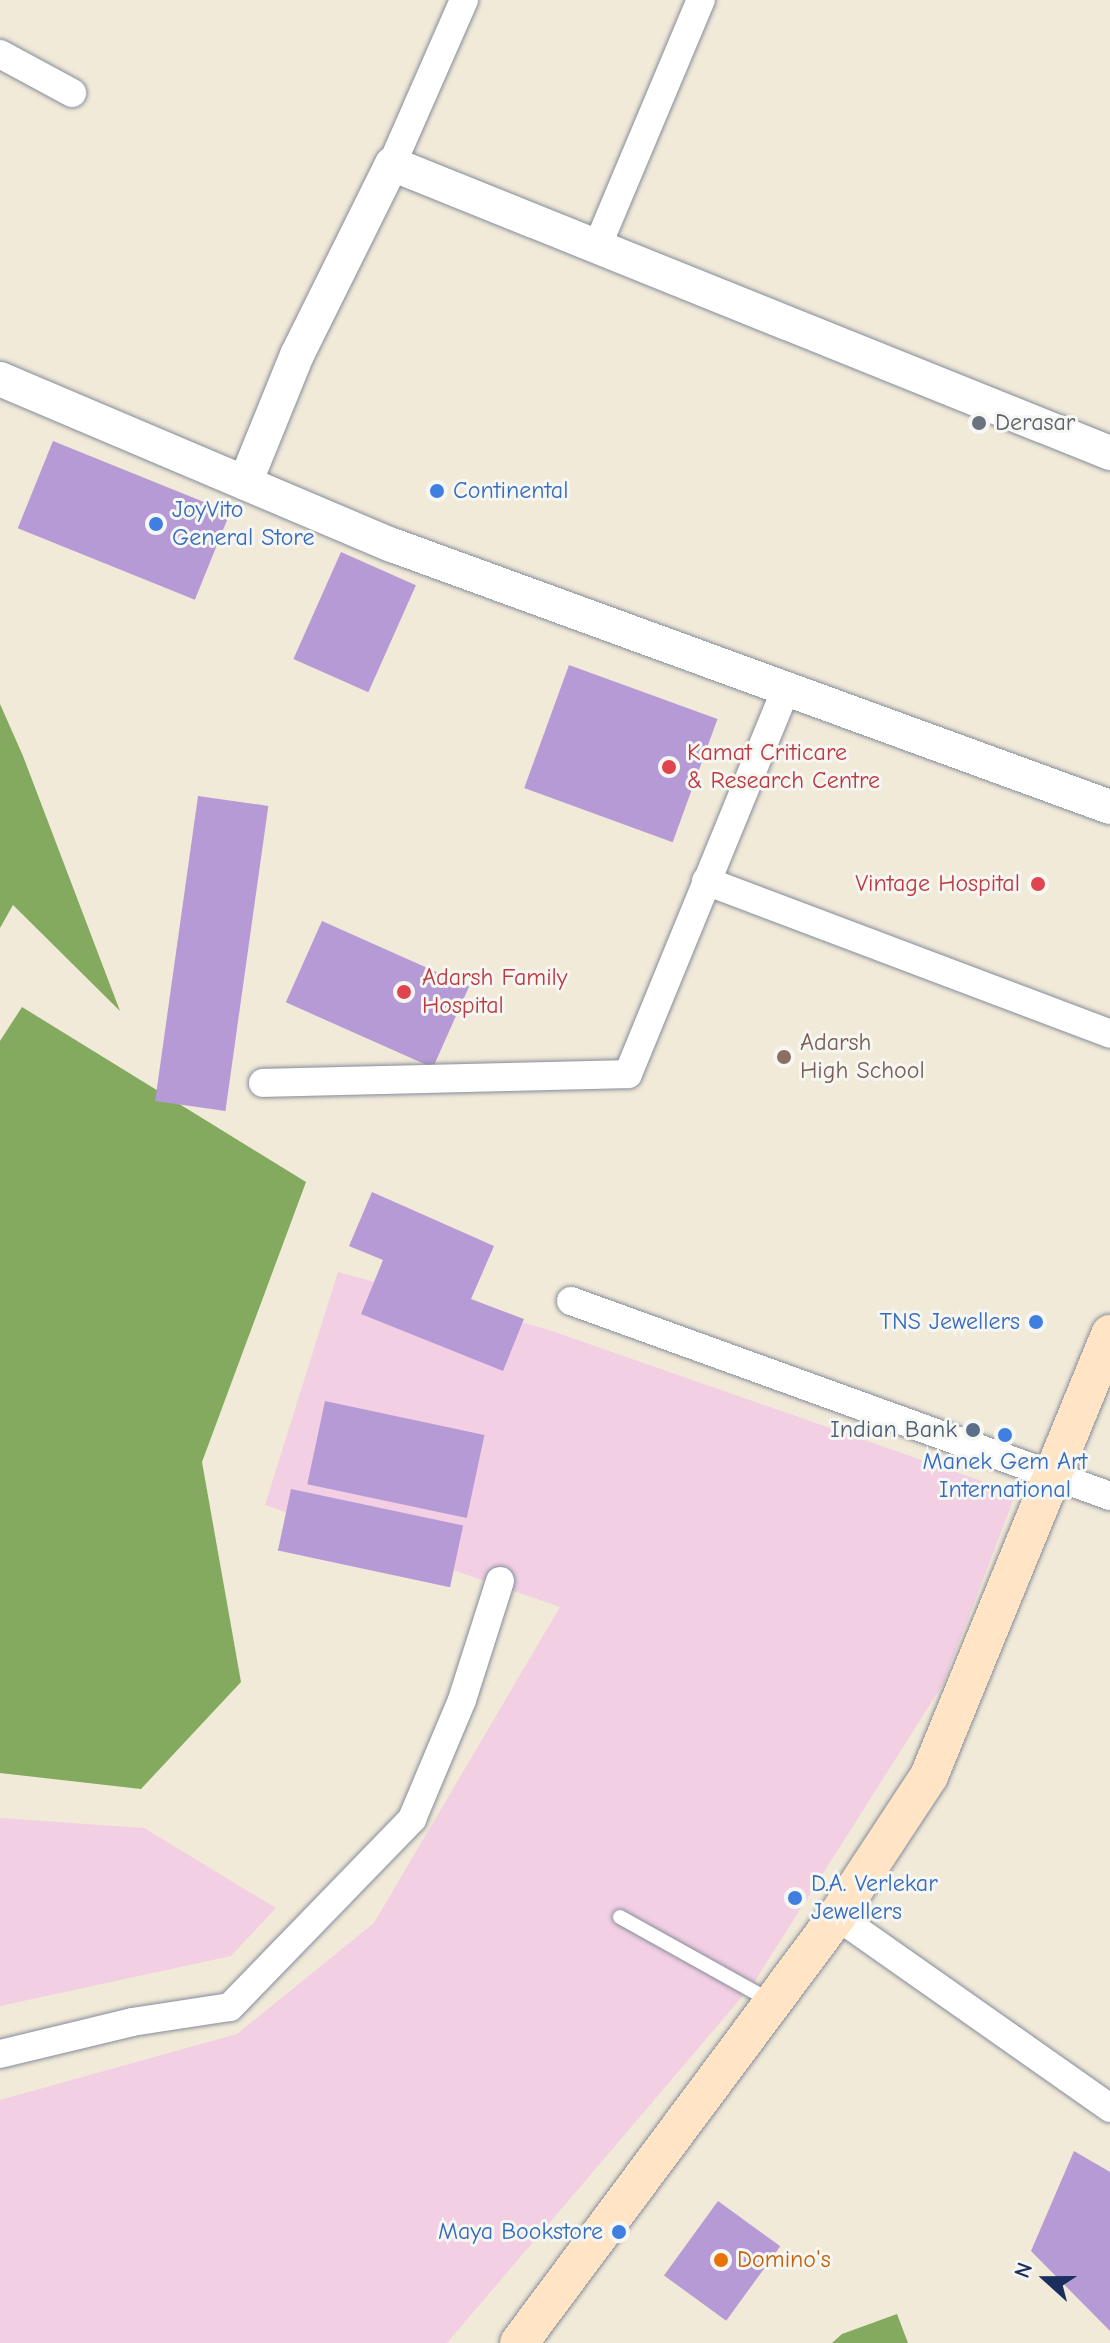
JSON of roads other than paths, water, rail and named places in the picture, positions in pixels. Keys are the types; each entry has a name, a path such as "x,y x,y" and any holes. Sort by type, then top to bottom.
{"main road":[{"path":"519,2343 837,1916 929,1776 1110,1334"}],"street":[{"path":"245,483 297,355 392,164 464,0"},
{"path":"597,247 701,0"},
{"path":"0,54 72,93"},
{"path":"392,164 1110,453"},
{"path":"0,379 392,545 1110,807"},
{"path":"263,1083 628,1074 786,688"},
{"path":"706,881 1110,1034"},
{"path":"571,1301 1110,1496"},
{"path":"0,2054 132,2022 230,2007 412,1819 462,1700 500,1581"},
{"path":"837,1916 1110,2108"}],"lane":[{"path":"620,1917 773,2003"}],"place":[{"name":"Derasar","path":"979,423"},
{"name":"Continental","path":"437,491"},
{"name":"JoyVito General Store","path":"156,524"},
{"name":"Kamat Criticare & Research Centre","path":"669,767"},
{"name":"Vintage Hospital","path":"1038,884"},
{"name":"Adarsh Family Hospital","path":"404,992"},
{"name":"Adarsh High School","path":"784,1057"},
{"name":"TNS Jewellers","path":"1036,1322"},
{"name":"Indian Bank","path":"973,1430"},
{"name":"Manek Gem Art International","path":"1005,1435"},
{"name":"D.A. Verlekar Jewellers","path":"795,1898"},
{"name":"Maya Bookstore","path":"619,2232"},
{"name":"Domino's","path":"721,2260"}]}
